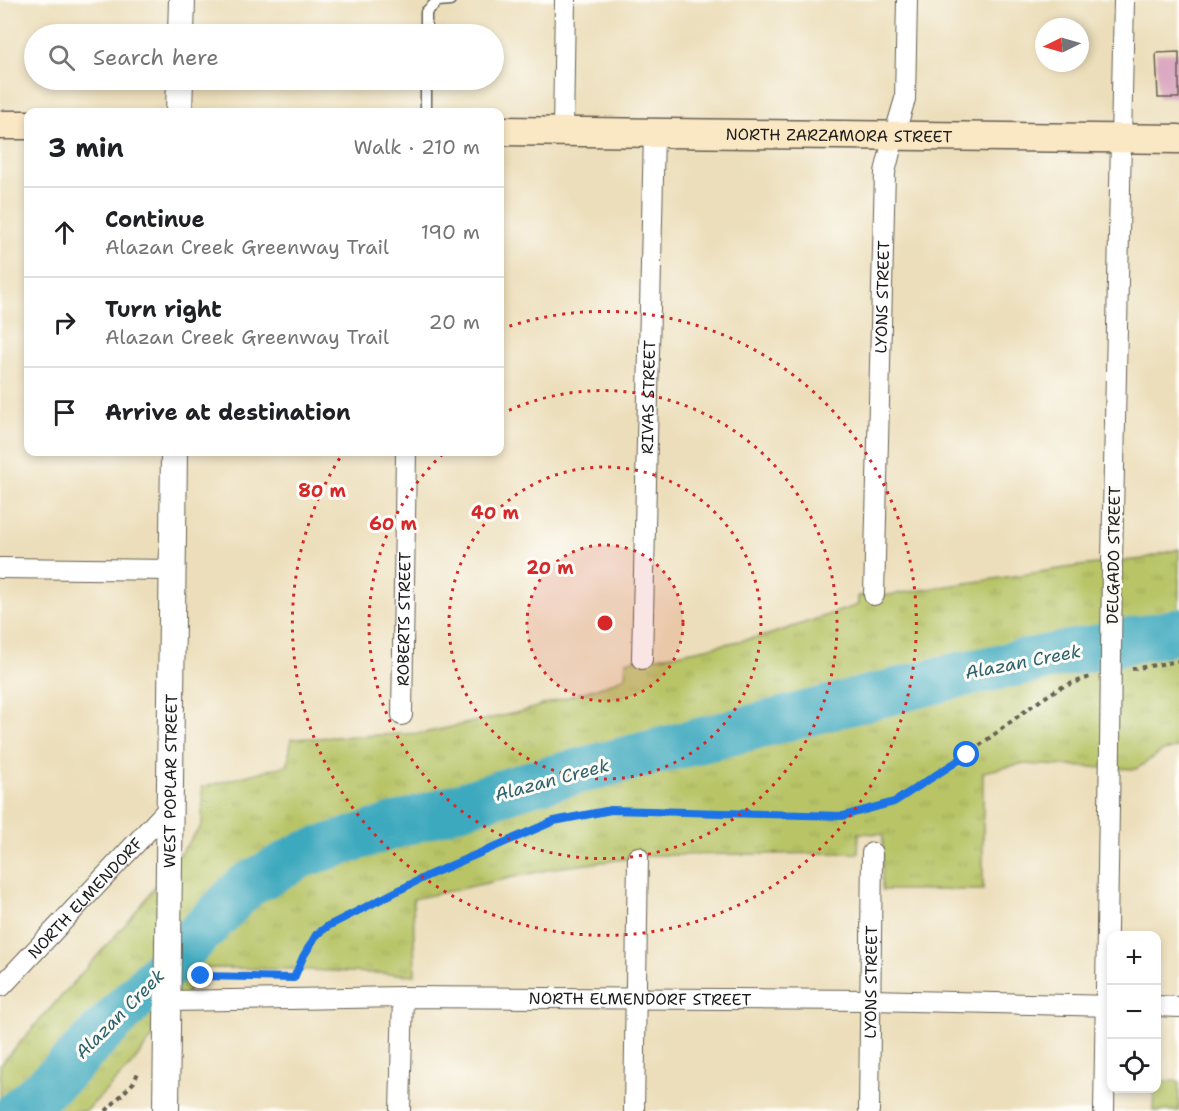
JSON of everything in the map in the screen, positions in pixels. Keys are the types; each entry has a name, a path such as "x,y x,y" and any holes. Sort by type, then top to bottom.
{"main road":[{"path":"0,125 24,125"},
{"name":"NORTH ZARZAMORA STREET","path":"504,131 1179,140"}],"street":[{"path":"181,24 182,0"},
{"path":"563,132 565,0"},
{"name":"LYONS STREET","path":"874,595 885,172 905,99 907,0"},
{"name":"DELGADO STREET","path":"1109,985 1112,561 1124,0"},
{"path":"179,108 180,90"},
{"name":"RIVAS STREET","path":"642,659 654,133"},
{"name":"WEST POPLAR STREET","path":"166,1111 174,456"},
{"name":"ROBERTS STREET","path":"402,715 406,456"},
{"path":"0,568 172,570"},
{"name":"NORTH ELMENDORF","path":"0,986 3,986 170,807"},
{"name":"LYONS STREET","path":"869,1111 872,853"},
{"path":"634,1111 638,857"},
{"path":"400,1111 403,997"},
{"name":"NORTH ELMENDORF STREET","path":"168,1001 403,997 871,1000 1107,1006"},
{"path":"1161,1006 1179,1007"},
{"name":"DELGADO STREET","path":"1104,1111 1107,1039"}],"lane":[{"path":"426,24 426,12 438,2 450,0"},
{"path":"426,90 426,108"}],"path":[{"path":"1125,670 1179,661"},
{"path":"294,978 316,935 328,926 429,875 554,821 611,810 843,816 894,802 967,755 1059,688 1091,677"},
{"path":"106,1111 134,1082"}],"green space":[{"path":"1179,549 1179,747 1163,751 1136,769 1020,764 983,772 983,890 882,890 883,834 859,833 858,853 656,855 556,868 413,899 415,975 206,968 132,1064 86,1111 0,1111 0,1065 131,918 202,825 202,787 288,765 291,739 424,733 524,711 606,685 625,677 626,661 673,655 768,635 858,605 858,596 889,595 1079,566 1142,559"},
{"path":"1161,1081 1179,1081 1179,1111 1153,1111 1154,1093 1161,1093"}],"building":[{"path":"1179,52 1179,98 1158,98 1156,53"}],"waterway":[{"name":"Alazan Creek","path":"19,1111 63,1072 246,886 302,855 532,783 959,675 1179,631"}],"route":[{"path":"201,976 294,978 316,935 328,926 429,875 554,821 611,810 843,816 894,802 967,755"}]}
